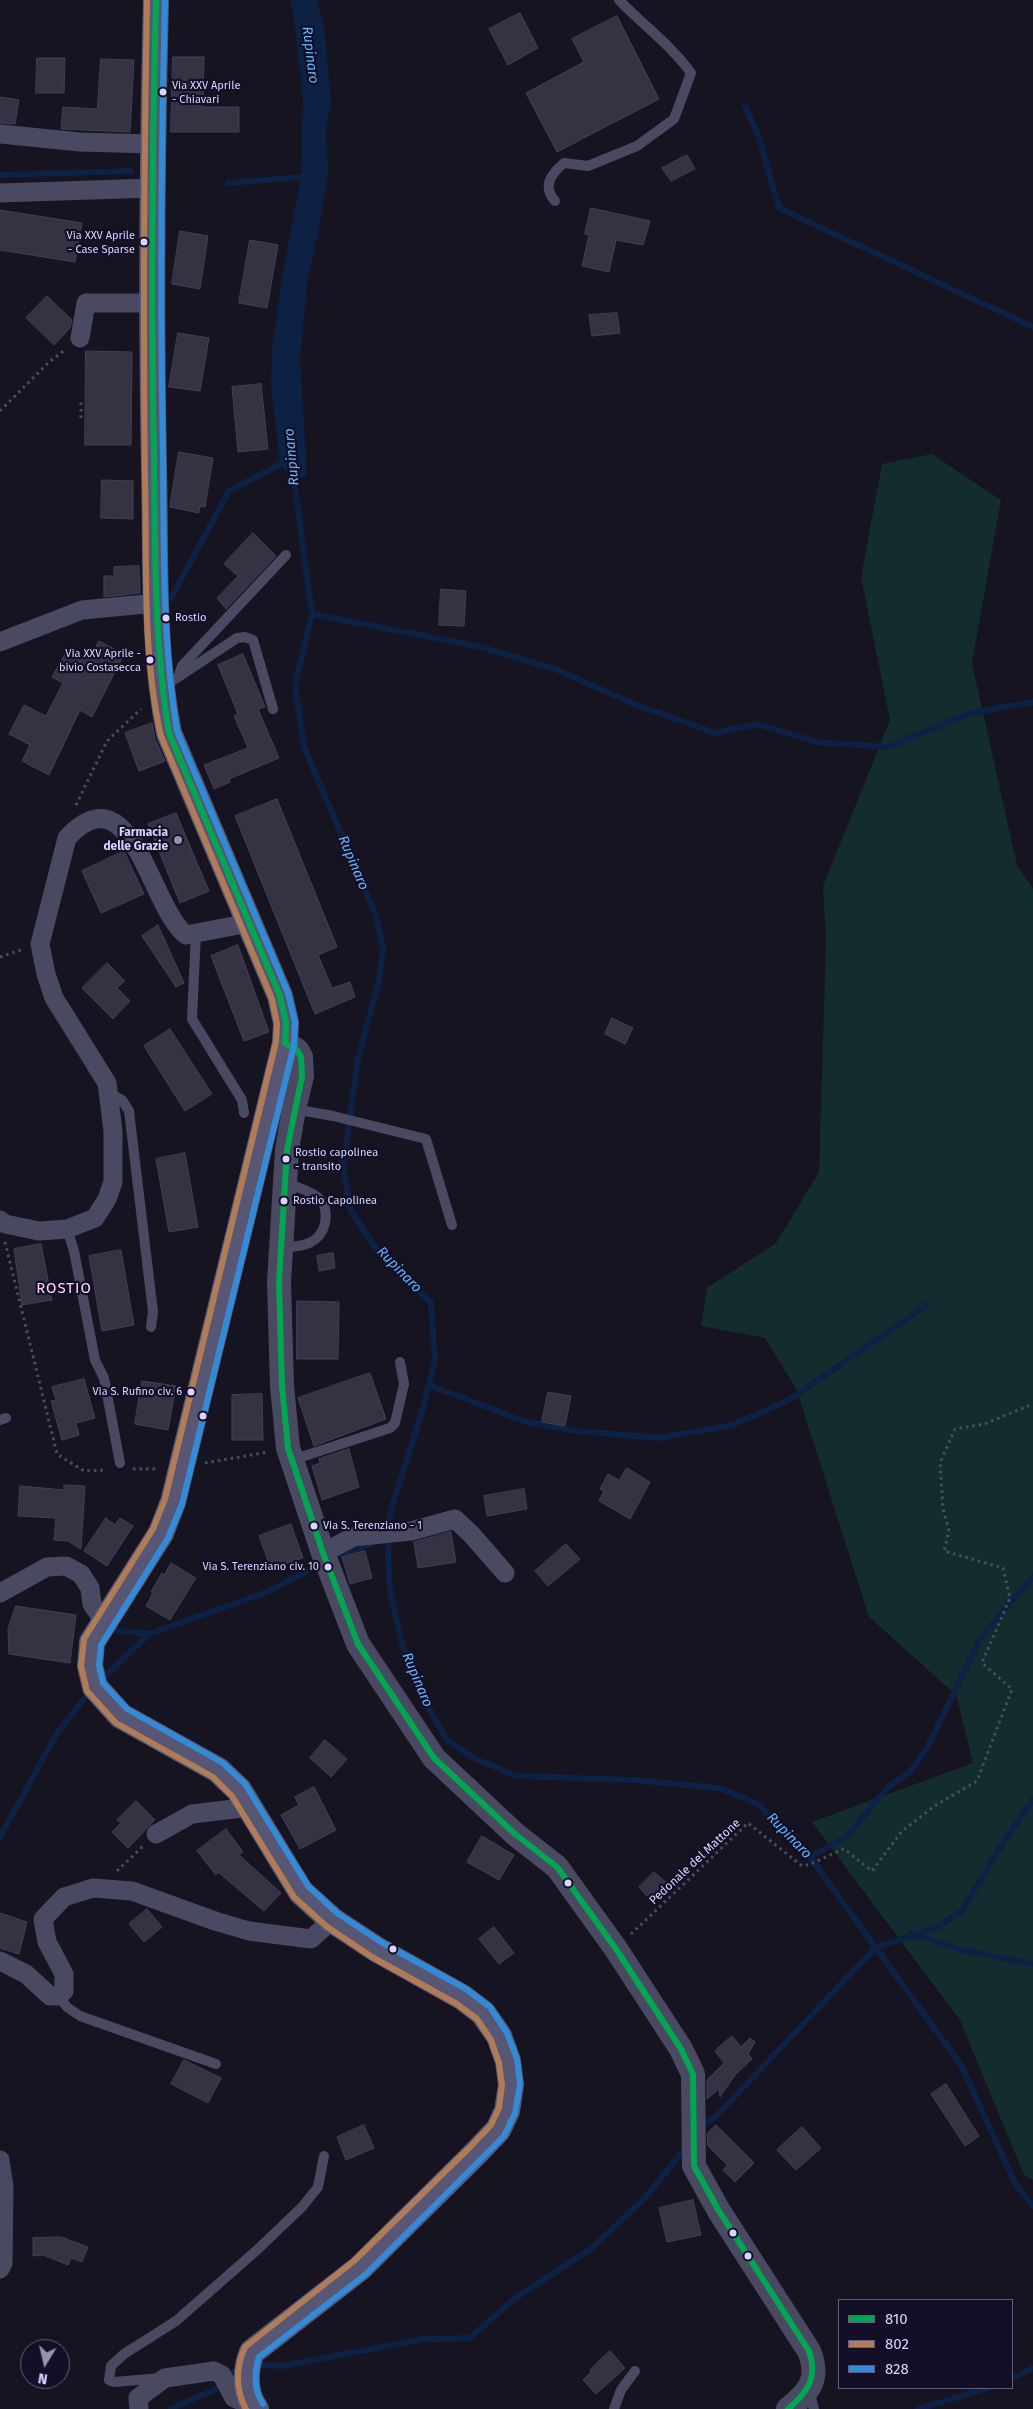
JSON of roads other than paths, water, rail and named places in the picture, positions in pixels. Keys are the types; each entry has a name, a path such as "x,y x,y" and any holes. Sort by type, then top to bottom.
{"main road":[{"path":"156,0 151,304 156,603 169,683 169,733 280,996 286,1024 285,1043 173,1502 161,1533 92,1642 90,1666 95,1688 122,1716 218,1770 239,1790 301,1892 332,1920 376,1949 462,1997 483,2013 499,2036 508,2061 511,2085 507,2111 498,2130 360,2268 252,2352 247,2362 247,2386 254,2407"}],"street":[{"path":"0,134 80,142 154,144"},
{"path":"0,192 153,188"},
{"path":"80,338 86,303 151,304"},
{"path":"0,642 82,610 156,603"},
{"path":"0,1220 5,1224 39,1231 66,1229 95,1218 107,1199 113,1182 113,1131 107,1083 54,998 46,974 40,944 67,838 79,825 94,818 111,821 120,827 132,838 173,921 186,935 248,923"},
{"path":"285,1043 297,1050 301,1057 302,1076 287,1150 279,1282 282,1386 288,1448 322,1554 358,1644 434,1758 516,1834 557,1867 616,1949 681,2049 693,2074 694,2166 719,2211 809,2351 814,2365 811,2399 788,2409"},
{"path":"322,1554 353,1536 411,1530 455,1520 472,1535 505,1573"},
{"path":"0,1593 47,1567 66,1566 81,1574 90,1588 92,1604 104,1621"},
{"path":"156,1834 192,1814 251,1807"},
{"path":"0,1961 26,1974 50,1996 58,1996 64,1991 64,1974 46,1942 43,1920 64,1897 93,1888 132,1891 215,1922 249,1931 286,1936 311,1939 332,1920"},
{"path":"0,2160 4,2187 3,2263 0,2269"},
{"path":"139,2409 138,2398 166,2378 214,2371 222,2375 234,2398 254,2407"}],"lane":[{"path":"555,201 549,194 548,184 552,173 564,164 588,166 637,146 674,119 690,73 676,52 639,21 619,0"},
{"path":"169,683 182,666 286,555"},
{"path":"169,683 238,638 245,637 252,640 273,709"},
{"path":"196,932 192,1019 242,1100 244,1113"},
{"path":"108,1092 122,1100 129,1111 153,1312 151,1327"},
{"path":"294,1109 333,1116 426,1138 452,1225"},
{"path":"282,1248 300,1246 315,1241 323,1231 326,1218 324,1204 285,1182"},
{"path":"66,1229 74,1251 95,1360 104,1378 120,1462"},
{"path":"292,1460 390,1428 395,1423 404,1384 400,1362"},
{"path":"58,1996 67,2007 80,2016 216,2064"},
{"path":"166,2378 114,2382 109,2380 111,2366 124,2354 176,2321 250,2257 302,2207 318,2187 324,2156"},
{"path":"614,2409 621,2390 635,2371"}],"water":[{"path":"290,0 317,0 325,33 331,103 326,127 328,172 319,229 308,276 300,360 307,475 294,480 280,464 271,385 272,348 283,271 301,177 303,99 293,11"}],"waterway":[{"path":"745,106 758,135 779,208 1033,327"},
{"path":"0,175 131,171"},
{"path":"228,183 309,175"},
{"path":"171,598 229,491 286,461"},
{"name":"Rupinaro","path":"293,473 312,614 295,685 304,747 375,913 383,947 379,981 358,1058 343,1167 351,1211 379,1253 431,1303 435,1360 423,1408 390,1513 388,1554 390,1590 402,1644 430,1710 447,1740 474,1758 516,1776 633,1780 719,1788 758,1804 807,1853 961,2065 1016,2185 1033,2206"},
{"path":"312,614 481,647 555,669 634,704 715,733 757,724 817,742 887,747 971,713 1033,702"},
{"path":"429,1385 526,1422 576,1431 659,1438 732,1425 789,1400 927,1305"},
{"path":"335,1556 377,1542"},
{"path":"100,1681 149,1634 267,1592 322,1563"},
{"path":"810,1857 847,1836 889,1786 910,1772 927,1748 980,1639 1033,1576"},
{"path":"111,1630 149,1634"},
{"path":"0,1837 57,1733 91,1690"},
{"path":"707,2123 722,2110 875,1948 937,1927 962,1911 992,1860 1033,1799"},
{"path":"911,1934 962,1950 1033,1964"},
{"path":"255,2365 283,2366 423,2339 470,2338 514,2299 592,2248 645,2198 682,2152"},
{"path":"171,2409 220,2387 239,2367"},
{"name":"Rupinaro","path":"1013,2378 1033,2368"},
{"name":"Rupinaro","path":"918,2409 985,2389"}],"place":[{"name":"Via XXV Aprile - Chiavari","path":"163,92"},
{"name":"Via XXV Aprile - Case Sparse","path":"144,242"},
{"name":"Rostio","path":"166,618"},
{"name":"Via XXV Aprile - bivio Costasecca","path":"150,660"},
{"name":"Farmacia delle Grazie","path":"178,840"},
{"name":"Rostio capolinea - transito","path":"286,1159"},
{"name":"Rostio Capolinea","path":"284,1201"},
{"name":"Via S. Rufino civ. 6","path":"191,1392"},
{"name":"Via S. Terenziano - 1","path":"314,1526"},
{"name":"Via S. Terenziano civ. 10","path":"328,1567"}],"district":[{"name":"ROSTIO","path":"64,1289"}]}
